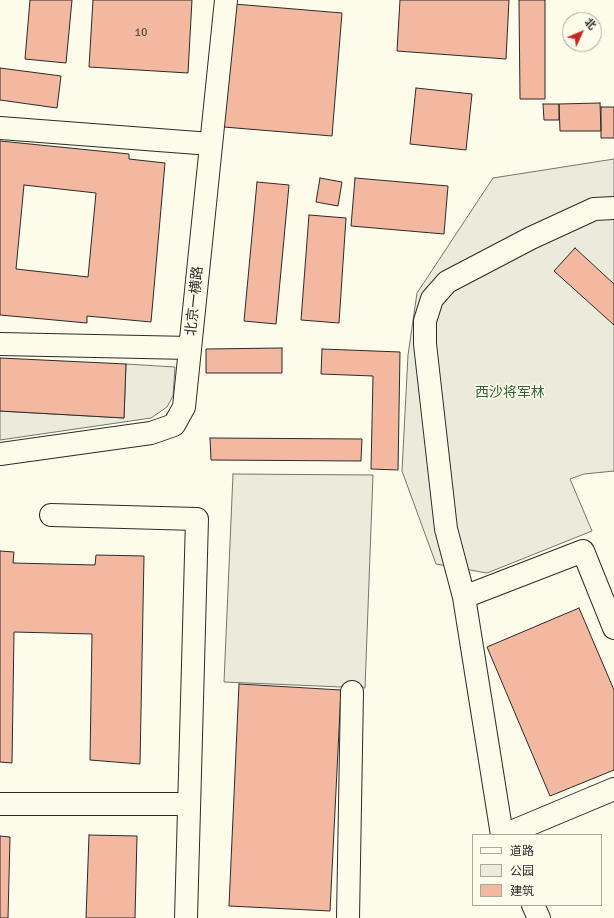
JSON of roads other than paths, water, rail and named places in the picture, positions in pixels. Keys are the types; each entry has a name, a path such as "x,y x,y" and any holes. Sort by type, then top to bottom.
{"street":[{"name":"北京一横路","path":"0,454 151,433 174,425 184,406 226,0"},
{"path":"0,128 211,144"},
{"path":"503,834 464,597 446,529 425,344 425,321 432,299 447,282 530,238 594,209 614,208"},
{"path":"0,344 190,348"},
{"path":"51,515 197,519 186,918"},
{"path":"464,597 583,550 614,628"},
{"path":"348,918 352,692"},
{"path":"505,834 614,789"},
{"path":"0,804 189,804"},
{"path":"533,906 539,918"}],"park label":[{"name":"西沙将军林","path":"510,393"}]}
